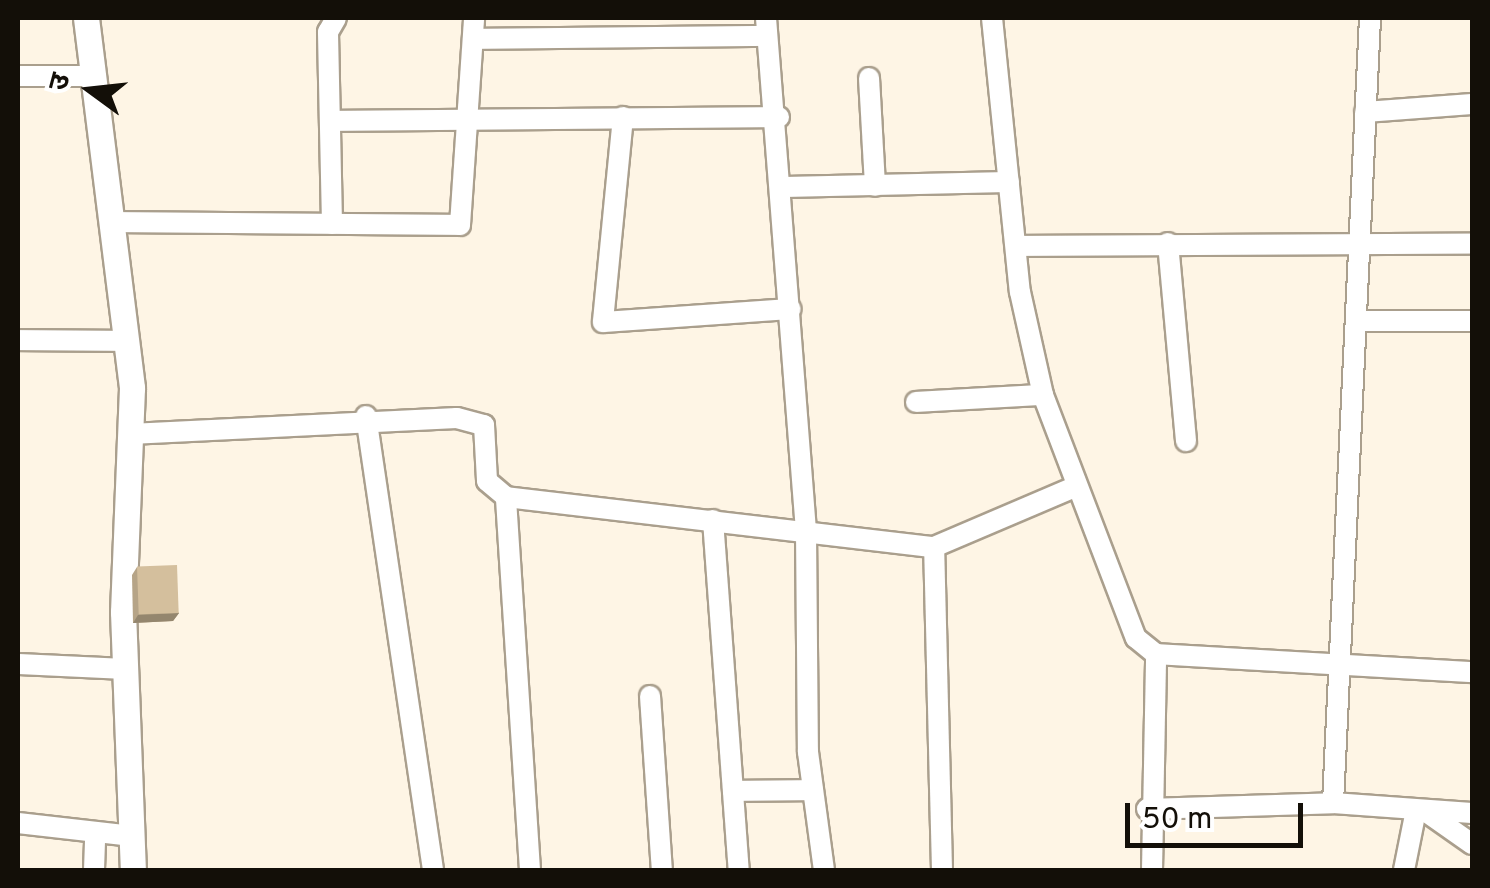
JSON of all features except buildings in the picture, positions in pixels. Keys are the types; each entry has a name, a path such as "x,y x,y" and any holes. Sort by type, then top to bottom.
{"street":[{"path":"86,18 118,222 128,341 126,670 134,870"},
{"path":"332,224 328,32 336,18"},
{"path":"992,18 1016,246 1043,396 1136,638 1156,654 1340,669 1472,672"},
{"path":"1333,802 1370,18"},
{"path":"118,222 460,226 471,120 473,28 767,26 784,188 806,531 814,790 824,870"},
{"path":"18,76 95,76"},
{"path":"869,78 875,186"},
{"path":"1365,112 1472,104"},
{"path":"331,121 779,117"},
{"path":"622,118 603,322 792,309"},
{"path":"784,188 1009,182"},
{"path":"1016,246 1361,240 1472,244"},
{"path":"1168,243 1186,442"},
{"path":"1356,321 1472,321"},
{"path":"18,340 128,341"},
{"path":"916,402 1043,396"},
{"path":"130,434 366,416 484,426 487,480 506,497 934,547 1077,486"},
{"path":"366,416 433,870"},
{"path":"506,497 530,870"},
{"path":"713,520 739,870"},
{"path":"934,547 942,870"},
{"path":"1152,870 1147,809 1156,654"},
{"path":"18,664 126,670"},
{"path":"650,696 662,870"},
{"path":"732,791 814,790"},
{"path":"1147,809 1333,802 1472,813"},
{"path":"1420,810 1472,844"},
{"path":"1404,870 1420,810"},
{"path":"18,824 132,836"},
{"path":"94,870 95,832"}]}
